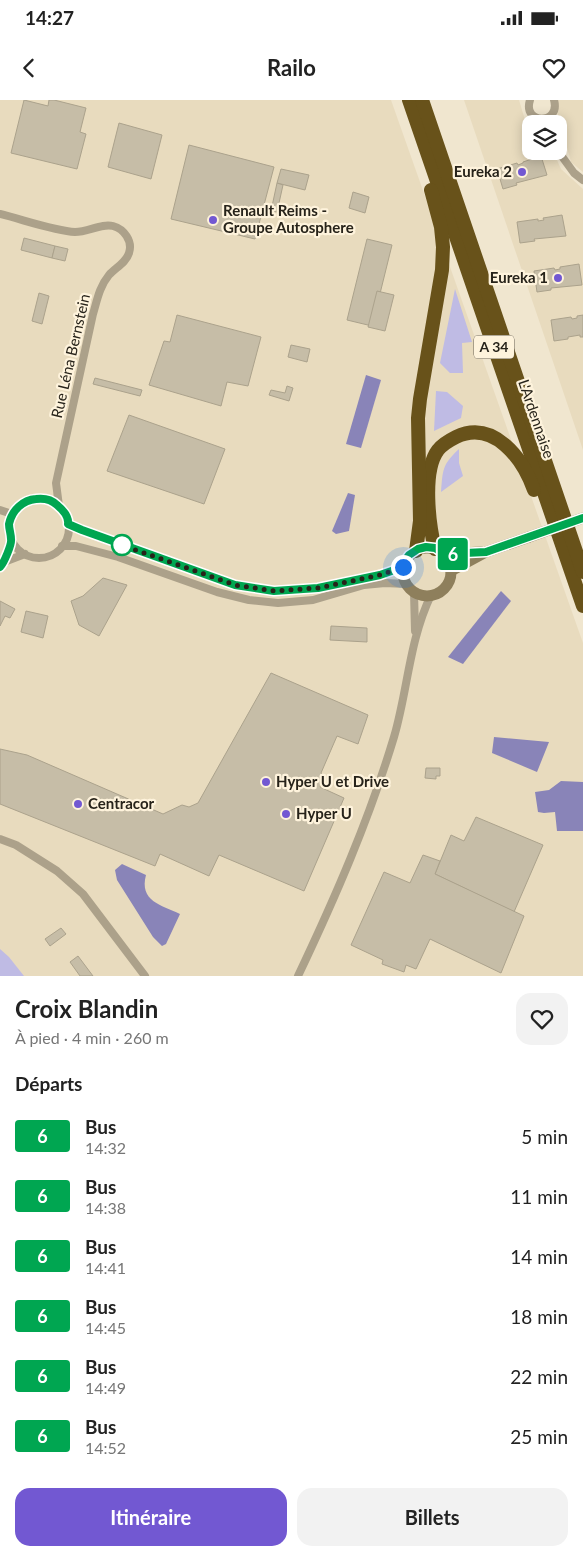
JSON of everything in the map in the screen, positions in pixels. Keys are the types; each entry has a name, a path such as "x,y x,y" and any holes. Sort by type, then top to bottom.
{"highway":[{"name":"L'Ardennaise","path":"422,100 583,572"},
{"name":"L'Ardennaise","path":"411,106 581,600"},
{"path":"411,106 413,129 441,227 443,247 442,270 418,418 420,521 416,550"},
{"path":"439,551 430,530 428,505 430,466 438,450 451,440 466,432 482,432 497,438 514,454 529,476 564,570 581,600"},
{"path":"554,489 569,512 583,551"}],"street":[{"path":"530,100 528,106 532,115"},
{"path":"551,115 554,110 554,100"},
{"path":"565,160 574,173 583,180"},
{"name":"Rue Léna Bernstein","path":"0,214 78,232 106,225 114,226 125,234 130,245 129,253 125,260 109,275 100,288 56,483 59,506"},
{"path":"42,498 54,501 59,506 69,520 65,542 62,546 47,557 36,557 26,554 16,546 10,529 12,514 20,504 42,498"},
{"path":"0,510 12,514"},
{"path":"451,571 486,552 583,518"},
{"path":"68,524 235,585 274,591 318,588 380,575 403,567"},
{"path":"0,526 10,529"},
{"path":"2,565 12,539"},
{"path":"62,546 76,546 118,557 217,592 249,600 278,603 313,600 364,585 385,583 410,588"},
{"path":"439,551 450,562 450,580 436,594 418,594 403,580 404,562 416,550 426,547 439,551 486,552"},
{"path":"2,565 26,554"},
{"path":"410,588 415,638"},
{"path":"298,976 367,820 394,735 415,638 431,595"},
{"path":"0,840 16,844 57,871 83,894 145,976"}],"shaded area":[{"path":"0,100 391,100 583,643 583,976 0,976"},
{"path":"464,100 519,100 524,115 522,160 557,160 561,169 583,189 583,450"},
{"path":"554,100 583,100 583,172 571,162 567,147 567,115 558,115"},
{"path":"455,289 472,342 462,343 463,373 450,373 440,363"},
{"path":"366,375 381,380 361,448 346,444"},
{"path":"436,391 447,392 463,406 461,418 434,431"},
{"path":"459,449 459,463 463,476 441,492 444,468 449,459"},
{"path":"348,493 355,495 349,531 336,534 332,531"},
{"path":"501,591 511,601 463,664 448,657"},
{"path":"494,737 549,742 537,772 492,753"},
{"path":"561,781 583,782 583,831 557,831 555,812 538,812 535,792 549,790"},
{"path":"122,864 146,875 146,891 153,901 180,914 166,944 162,946 153,937 117,880 115,870"},
{"path":"0,949 9,957 24,976 0,976"}],"building":[{"path":"24,100 48,106 49,100 54,100 86,108 80,132 86,134 77,169 11,153"},
{"path":"119,123 162,135 151,179 108,167"},
{"path":"189,145 274,167 255,239 171,219"},
{"name":"Eureka 2","path":"542,160 547,175 516,183 517,185 503,189 497,169 517,163 518,165 523,162"},
{"path":"281,169 309,175 305,190 277,183"},
{"path":"277,183 283,185 277,212 271,211"},
{"path":"353,192 369,197 365,213 349,208"},
{"path":"562,215 566,236 534,239 535,241 520,243 517,222 538,219 538,221 544,220 543,218"},
{"path":"24,238 55,246 52,258 21,250"},
{"path":"367,239 392,245 372,326 347,320"},
{"path":"55,246 68,249 65,261 52,258"},
{"name":"Eureka 1","path":"579,264 582,285 551,288 551,290 537,292 534,271 554,268 555,270 560,269 560,267"},
{"path":"377,291 394,295 385,331 368,327"},
{"path":"39,293 49,296 42,324 32,321"},
{"path":"177,315 261,337 248,386 227,382 221,406 149,385 164,341 170,342"},
{"path":"583,315 583,337 580,337 580,335 554,341 551,320 571,317 572,319"},
{"path":"291,345 310,349 307,362 288,357"},
{"path":"95,378 142,390 140,396 93,384"},
{"path":"287,386 293,388 289,401 269,395 271,390 285,393"},
{"path":"129,415 225,449 204,504 107,471"},
{"path":"103,578 127,585 99,636 79,625 71,601 83,596"},
{"path":"0,601 15,609 10,618 5,616 0,626"},
{"path":"26,611 48,616 43,638 21,632"},
{"path":"331,626 367,628 367,642 330,640"},
{"name":"Hyper U et Drive","path":"271,673 368,715 358,744 337,736 321,773 325,777 320,787 344,798 304,891 219,855 209,876 160,854 155,866 0,804 0,749 27,755 163,814 182,805 189,807 198,803"},
{"path":"426,768 440,768 440,776 436,776 436,779 425,778"},
{"path":"476,817 543,845 514,912 435,874 451,835 464,841"},
{"path":"423,855 440,861 435,874 524,916 501,973 430,939 416,969 406,965 404,972 382,964 383,960 351,945 384,872 410,883"},
{"path":"61,928 66,934 50,946 45,939"},
{"path":"78,956 93,976 80,976 70,962"}],"bus line":[{"name":"6","path":"0,567 4,562 12,539 9,524 12,514 20,504 42,498 54,501 69,520 68,524 82,530 235,585 274,591 318,588 380,575 403,567 409,555 418,549 426,547 435,548 444,554 486,552 583,518"}],"place":[{"name":"Eureka 2","path":"522,172"},
{"name":"Renault Reims - Groupe Autosphere","path":"213,220"},
{"name":"Eureka 1","path":"558,278"},
{"name":"Hyper U et Drive","path":"266,782"},
{"name":"Centracor","path":"78,804"},
{"name":"Hyper U","path":"286,814"}],"route":[{"path":"122,545 116,543 235,585 274,591 318,588 380,575 403,567"}]}
